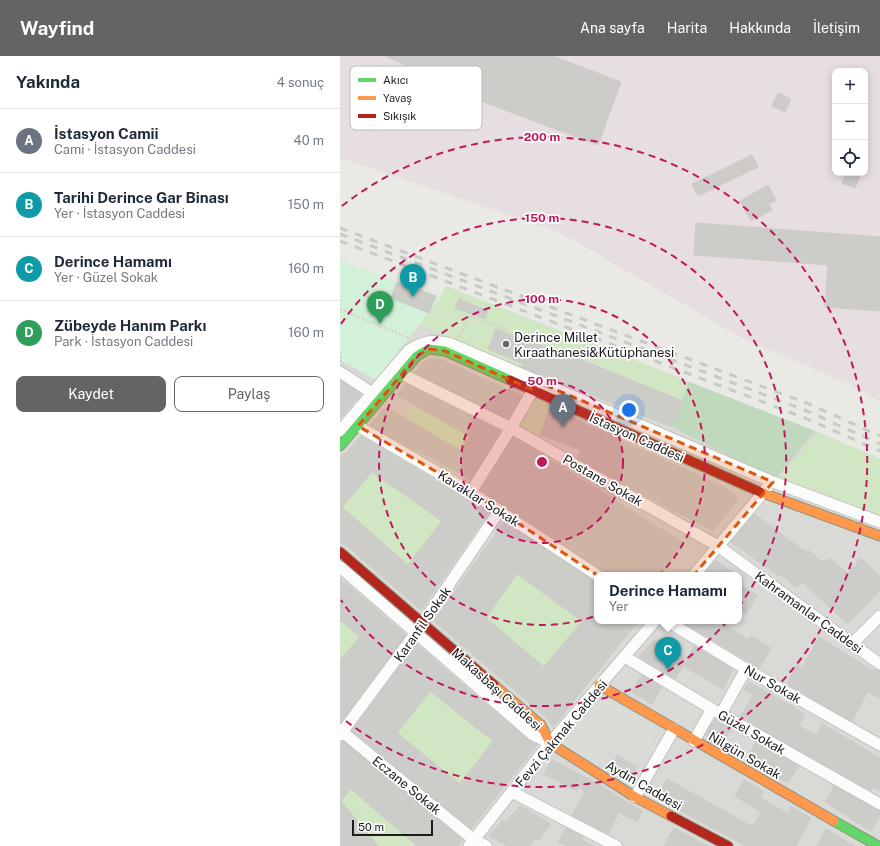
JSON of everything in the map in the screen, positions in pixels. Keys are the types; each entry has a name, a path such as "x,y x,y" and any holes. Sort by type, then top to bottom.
{"street":[{"name":"İstasyon Caddesi","path":"340,431 409,350 424,342 435,340 451,344 535,386 762,493 880,536"},
{"name":"İstasyon Caddesi","path":"340,446 417,356 429,349 445,351 773,482 880,522"},
{"path":"340,372 372,393"},
{"name":"Postane Sokak","path":"402,374 511,428 718,546"},
{"path":"471,492 535,386"},
{"name":"Kavaklar Sokak","path":"358,426 471,492 594,572"},
{"path":"696,572 762,493 773,482"},
{"name":"Karanfil Sokak","path":"341,732 423,623 500,510"},
{"name":"Kahramanlar Caddesi","path":"718,546 880,664"},
{"name":"Makasbaşı Caddesi","path":"340,552 541,725 550,743"},
{"name":"Makasbaşı Caddesi","path":"340,567 533,736 550,743"},
{"path":"852,644 880,616"},
{"name":"Fevzi Çakmak Caddesi","path":"471,843 550,743 652,624"},
{"name":"Nur Sokak","path":"672,624 746,670 880,745"},
{"name":"Güzel Sokak","path":"625,657 716,712 880,804"},
{"path":"694,741 746,670"},
{"name":"Nilgün Sokak","path":"599,685 674,730 878,846"},
{"path":"635,797 674,730"},
{"name":"Eczane Sokak","path":"341,732 471,843 486,846"},
{"name":"Aydın Caddesi","path":"550,743 635,797 728,846"},
{"path":"512,792 616,846"}],"path":[{"path":"340,309 412,339"},
{"path":"457,342 469,316 506,330 510,335"}],"highlighted area":[{"path":"429,349 445,351 533,390 538,382 773,482 659,616 471,492 358,426 417,356"}],"shaded area":[{"path":"340,56 880,56 880,401 851,385 742,338 559,232 340,158"},
{"path":"340,261 440,297 446,286 815,431 880,459 880,846 340,846"},
{"path":"586,419 594,421 576,460 538,440 540,435 575,448"},
{"path":"603,698 659,730 643,756 616,745 594,766 561,744"}],"green space":[{"path":"340,261 440,297 446,286 689,382 683,401 531,342 521,369 419,325 411,335"},
{"path":"340,261 441,297 376,380 340,360"},
{"path":"689,382 815,431 777,477 767,475 672,427"},
{"path":"534,393 550,406 538,440 514,427"},
{"path":"414,404 470,437 461,451 406,418"},
{"path":"818,432 880,459 880,519 778,480"},
{"path":"372,472 442,521 408,565 342,507"},
{"path":"517,574 582,621 544,667 486,618"},
{"path":"340,620 360,637 340,660"},
{"path":"430,691 493,741 460,784 397,733"},
{"path":"351,789 414,843 412,846 378,846 341,801"}],"building":[{"path":"385,56 553,56 621,82 598,145 482,101 482,66 403,66 404,64"},
{"path":"778,93 791,99 785,112 772,106"},
{"path":"752,155 758,167 698,196 692,184"},
{"path":"845,176 860,176 855,188 842,183"},
{"path":"768,185 776,200 769,204 772,210 751,221 740,201"},
{"path":"696,223 880,237 880,311 825,307 828,265 694,255"},
{"path":"397,282 436,296 429,313 391,298"},
{"path":"459,299 488,311 485,319 455,308"},
{"path":"496,329 530,343 531,342 582,360 683,401 672,427 522,367 523,364 488,349"},
{"path":"431,359 442,360 522,396 508,419 415,373 423,363"},
{"path":"340,380 361,394 340,418"},
{"path":"406,384 501,431 471,479 414,449 413,450 370,425 386,407 461,451 470,437 397,395"},
{"path":"550,408 724,487 739,499 713,531 577,458 581,450 540,435"},
{"path":"361,436 489,512 421,610 346,545 340,543 340,457 347,452","holes":["372,472 442,521 408,565 342,507"]},
{"path":"513,437 682,542 663,572 605,572 481,490"},
{"path":"754,514 806,552 808,550 824,563 829,558 848,573 861,558 880,577 880,590 848,624 802,582 797,588 781,574 779,576 731,542"},
{"path":"504,522 594,580 594,624 636,624 553,727 547,718 434,621","holes":["517,574 582,621 544,667 486,618"]},
{"path":"716,560 731,572 706,572"},
{"path":"340,578 406,635 340,723 340,660 360,637 340,620"},
{"path":"742,586 757,595 746,614 742,611"},
{"path":"685,624 724,624 749,640 751,636 771,648 760,668"},
{"path":"819,637 874,671 875,669 880,671 880,699 868,691 852,721 787,684 797,665 802,668"},
{"path":"654,640 687,658 694,646 733,669 723,689 683,666 675,679 639,657"},
{"path":"416,644 528,740 537,745 471,829 352,731","holes":["430,691 493,741 460,784 397,733"]},
{"path":"642,675 661,687 652,704 632,692"},
{"path":"749,682 805,714 799,726 816,736 822,724 880,758 880,791 873,787 871,791 740,717 753,695 744,690"},
{"path":"715,719 731,729 722,745 705,735"},
{"path":"343,741 463,840 458,846 417,846 351,789 341,801 378,846 340,846 340,744"},
{"path":"756,742 798,766 788,783 747,759"},
{"path":"617,755 637,767 629,782 610,770"},
{"path":"552,760 596,783 642,811 637,822 619,812 608,834 572,815 585,792 580,788 577,791 544,774"},
{"path":"667,779 753,827 761,812 735,796 744,780 763,791 760,797 788,814 791,807 811,818 796,846 746,846 657,798"},
{"path":"834,786 880,811 880,815 871,831 825,802"},
{"path":"520,806 551,824 539,840 535,838 529,846 507,846 489,836 503,820 506,822"},
{"path":"566,828 583,837 582,840 593,846 566,846 558,842"},
{"path":"674,828 708,846 664,846"},
{"path":"826,829 854,846 817,846"}],"railway":[{"path":"340,228 809,404 880,436"},
{"path":"340,234 807,411 880,444"},
{"path":"340,241 805,418 880,451"}],"traffic: fast":[{"path":"340,446 417,356 429,349 445,351 510,380"},
{"path":"834,821 878,846"}],"traffic: slow":[{"path":"760,492 880,536"},
{"path":"494,685 541,725 550,743 635,797 671,816"},
{"path":"599,685 834,821"}],"traffic: jam":[{"path":"510,380 760,492"},
{"path":"340,552 494,685"},
{"path":"671,816 728,846"}],"place":[{"name":"Tarihi Derince Gar Binası","path":"413,297"},
{"name":"Zübeyde Hanım Parkı","path":"380,324"},
{"name":"Derince Millet Kıraathanesi&Kütüphanesi","path":"506,344"},
{"name":"İstasyon Camii","path":"563,427"},
{"name":"Derince Hamamı","path":"668,670"}]}
